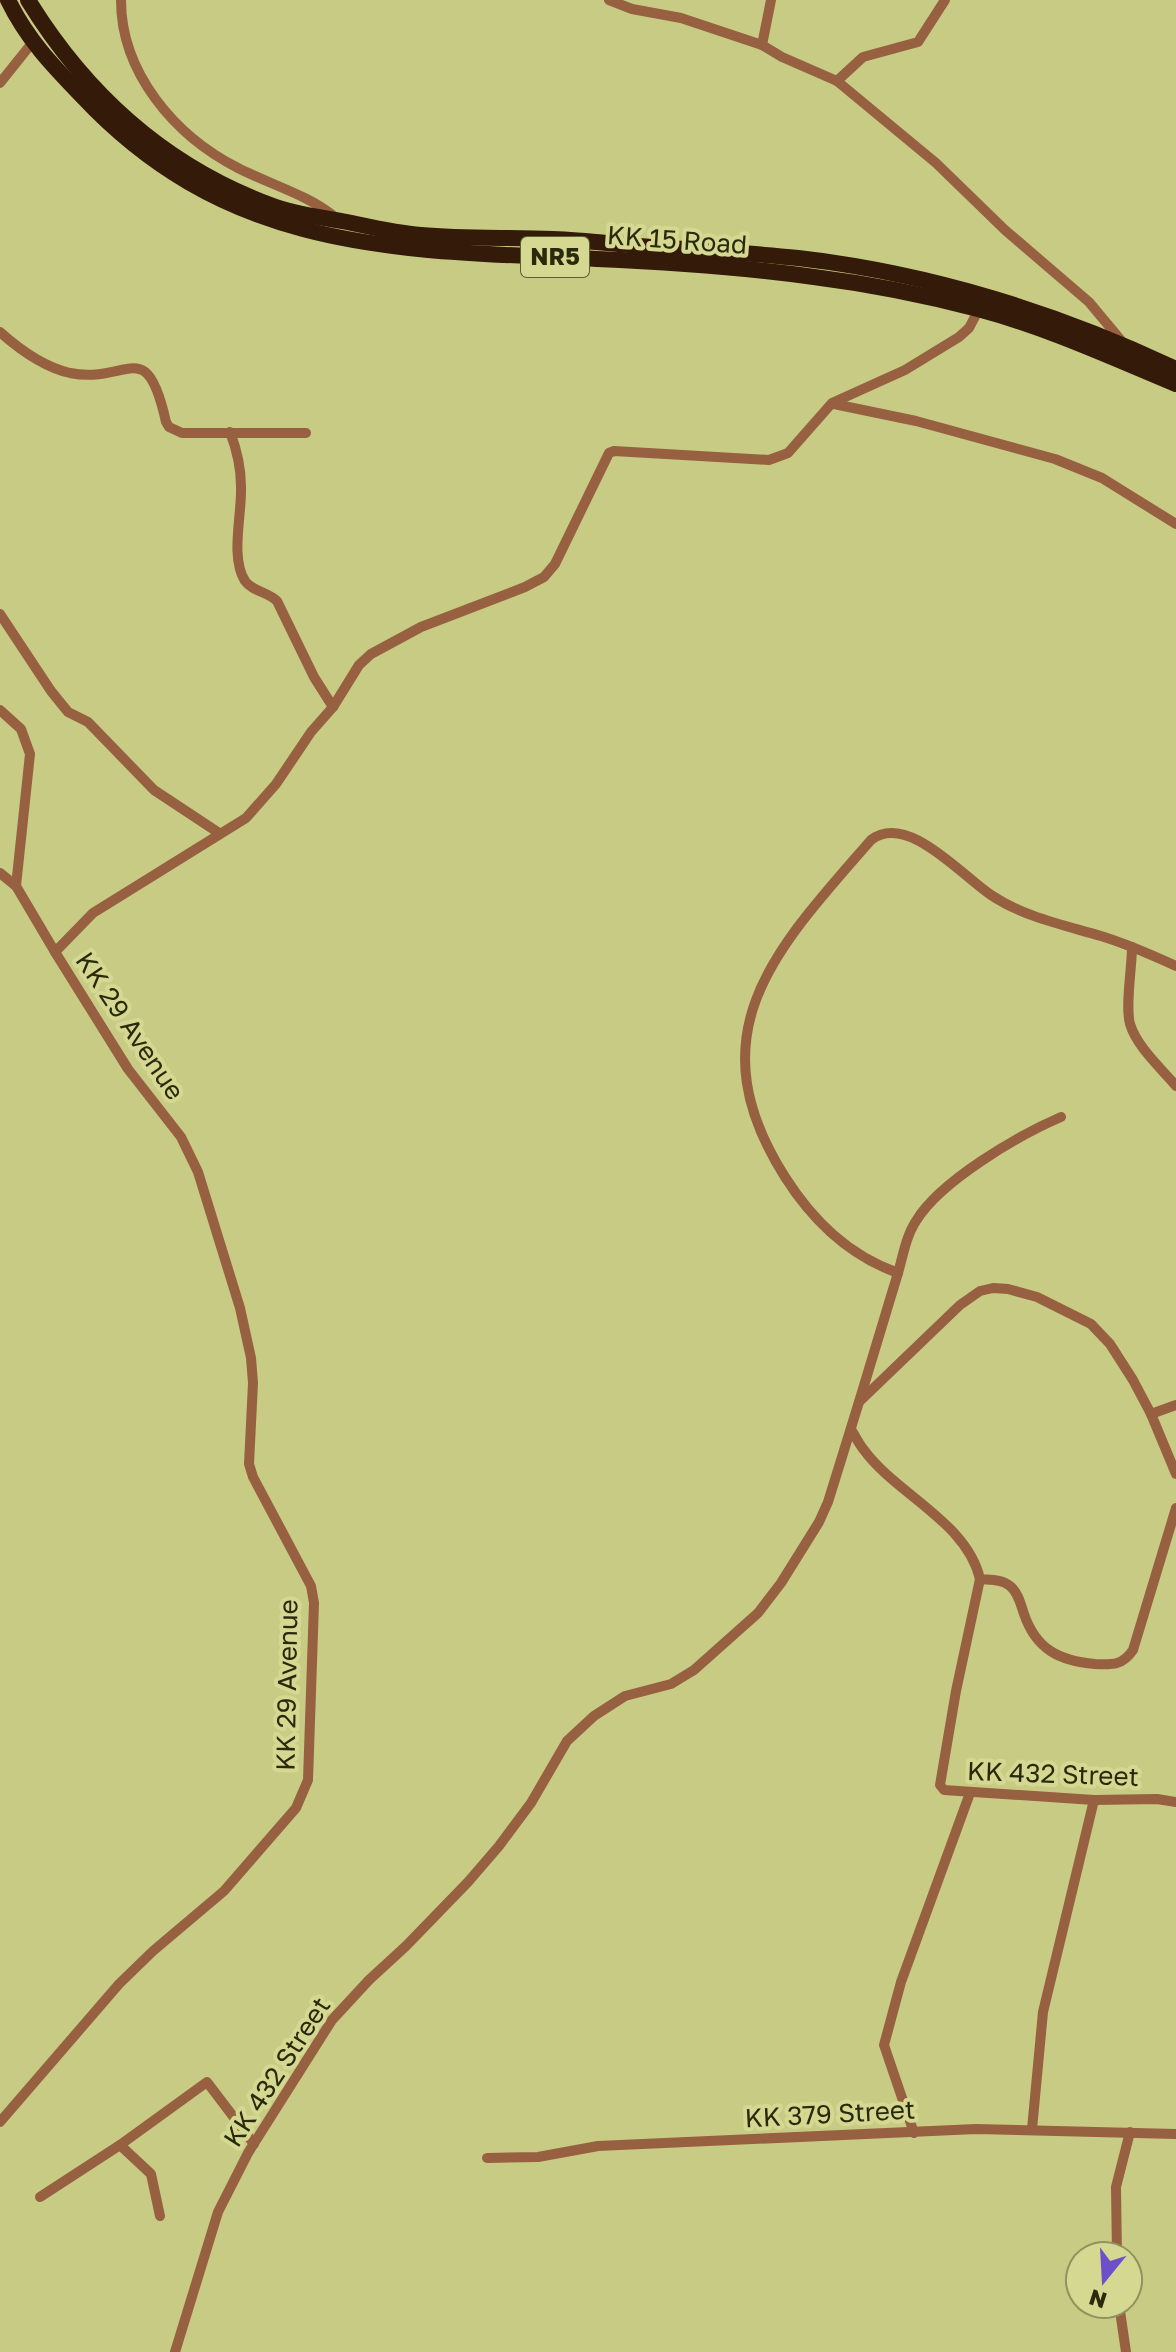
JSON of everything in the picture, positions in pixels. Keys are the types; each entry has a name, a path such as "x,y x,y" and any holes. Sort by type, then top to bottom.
{"highway":[{"name":"KK 15 Road","path":"8,0 32,43 126,140 161,166 237,207 300,230 384,247 760,270 875,286 979,309 1079,344 1176,384"},
{"name":"KK 15 Road","path":"28,0 92,87 119,115 149,139 221,183 301,215 418,235 554,239 800,258 884,272 947,285 1125,345 1176,369"}],"street":[{"path":"121,0 121,21 132,57 153,95 184,131 206,150 240,169 309,199 340,221"},
{"path":"609,0 632,9 681,18 762,45 837,81 936,163 1005,230 1089,302 1125,345"},
{"path":"762,45 771,0"},
{"path":"837,81 863,57 918,42 945,0"},
{"path":"0,83 32,43"},
{"name":"KK 29 Avenue","path":"0,2122 119,1984 224,1891 296,1808 308,1780 314,1603 311,1586 249,1464 253,1383 251,1358 240,1308 207,1198 181,1137 128,1069 55,952 93,913 246,818 333,707 359,665 380,648 421,627 544,577 555,564 609,453 780,458 832,403 905,370 959,337 969,328 979,309"},
{"path":"0,333 38,360 69,373 131,368 143,371 157,388 169,427 182,433 306,433"},
{"path":"832,403 916,421 1055,459 1102,478 1176,524"},
{"path":"230,432 238,453 241,484 241,521 236,554 244,577 247,583 270,594 277,601 314,677 333,707"},
{"path":"0,615 68,712 88,722 154,790 219,833"},
{"path":"0,710 21,729 30,754 16,886"},
{"path":"898,1273 872,1264 847,1248 798,1198 761,1137 747,1087 745,1059 751,1010 770,969 805,919 871,840 889,831 907,835 925,844 1009,907 1132,947 1176,966"},
{"path":"0,873 16,886 55,952"},
{"path":"1132,947 1128,1006 1131,1025 1139,1040 1176,1086"},
{"name":"KK 432 Street","path":"175,2352 218,2212 254,2144 332,2020 468,1882 499,1846 531,1803 567,1741 594,1716 625,1696 671,1684 694,1670 758,1613 781,1583 828,1502 913,1224 933,1200 991,1155 1061,1117"},
{"path":"859,1402 960,1305 980,1291 1008,1289 1037,1297 1091,1324 1110,1344 1151,1414 1176,1474"},
{"path":"1151,1414 1176,1405"},
{"path":"851,1429 870,1457 958,1539 977,1565 980,1579 1003,1581 1014,1589 1033,1637 1043,1647 1075,1662 1112,1665 1126,1660 1133,1650 1176,1508"},
{"name":"KK 432 Street","path":"980,1579 941,1777 940,1785 944,1790 1176,1802"},
{"path":"914,2133 884,2045 901,1982 970,1793"},
{"path":"1032,2129 1043,2012 1094,1800"},
{"path":"40,2197 120,2145 207,2082 254,2144"},
{"name":"KK 379 Street","path":"487,2158 538,2157 598,2146 976,2129 1176,2134"},
{"path":"1117,2240 1116,2187 1130,2132"},
{"path":"120,2145 151,2174 160,2216"},
{"path":"1121,2320 1126,2352"}]}
